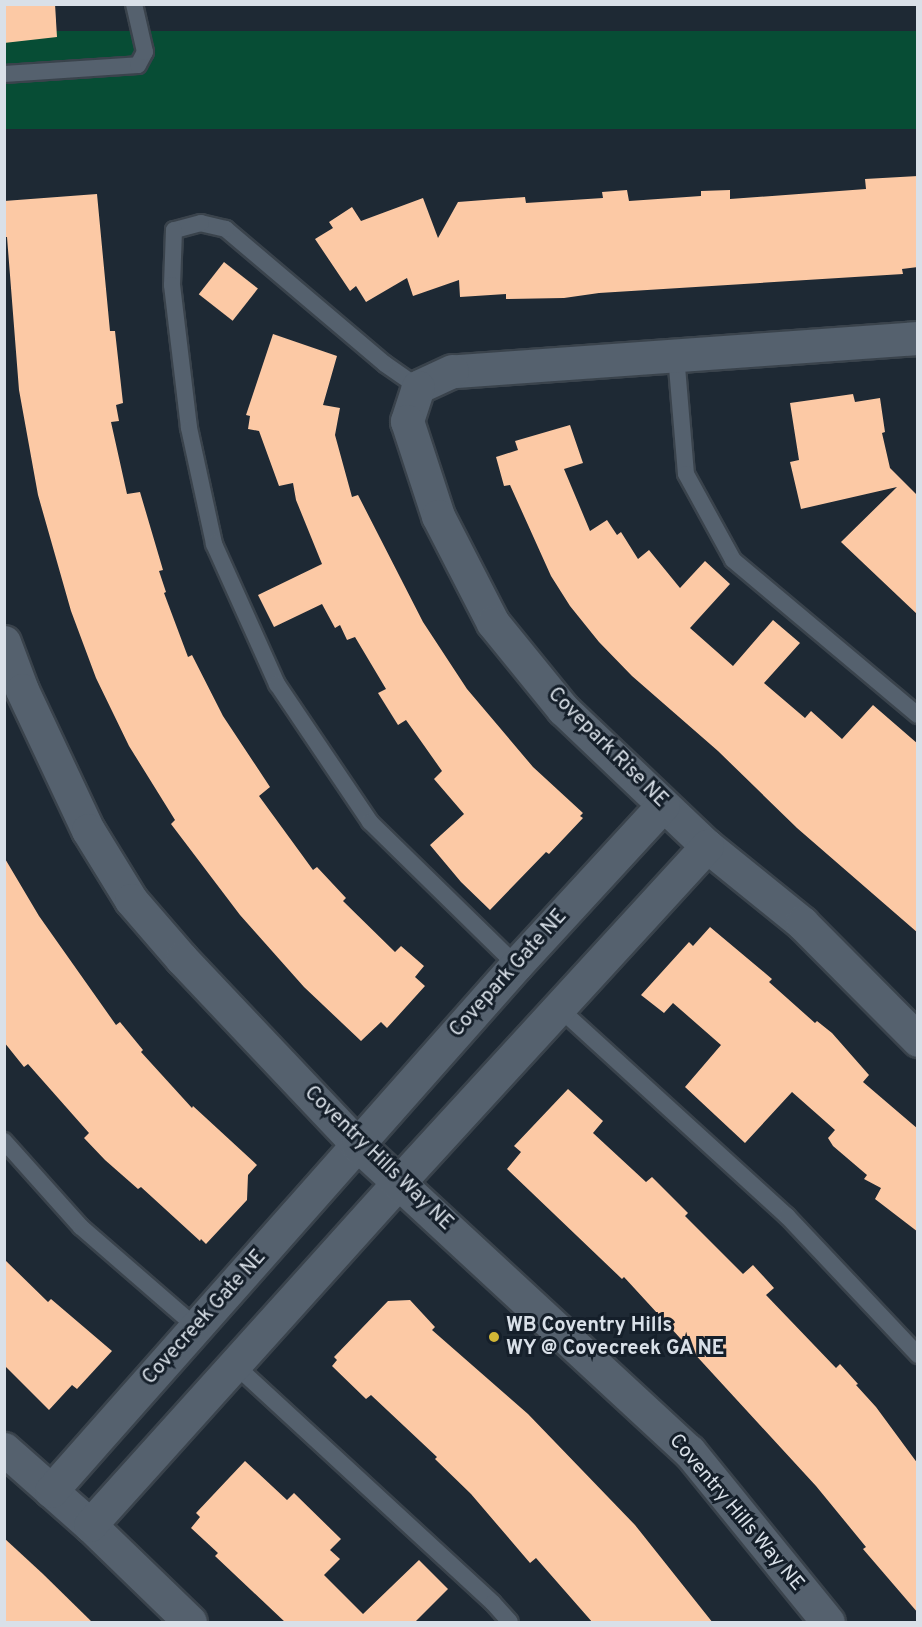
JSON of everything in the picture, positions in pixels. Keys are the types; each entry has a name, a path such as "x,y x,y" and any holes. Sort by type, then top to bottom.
{"street":[{"path":"418,387 452,370 918,338"},
{"name":"Covepark Rise NE","path":"418,387 406,421 438,516 493,623 563,709 707,846 802,922 918,1040"},
{"name":"Coventry Hills Way NE","path":"4,642 22,690 88,830 131,900 182,959 358,1145 689,1451 828,1623"},
{"name":"Covepark Gate NE","path":"358,1145 516,965 663,805"},
{"path":"90,1525 399,1182 707,846"},
{"name":"Covecreek Gate NE","path":"51,1491 358,1145"},
{"path":"4,1449 90,1525 190,1623"}],"lane":[{"path":"4,74 138,65 145,51 134,4"},
{"path":"418,387 385,364 226,229 201,223 174,230 172,285 189,428 214,544 277,684 370,822 516,965"},
{"path":"676,355 686,474 733,560 918,715"},
{"path":"559,1008 787,1216 918,1355"},
{"path":"4,1141 81,1227 197,1328"},
{"path":"234,1364 493,1603 510,1623"}],"green space":[{"path":"4,31 917,31 917,129 4,129"}],"building":[{"path":"4,4 55,4 57,37 4,43"},
{"path":"918,176 918,267 902,269 903,274 599,293 564,298 506,299 506,294 460,297 459,280 413,296 407,278 366,302 356,286 350,291 315,239 333,228 329,222 352,207 361,221 423,198 438,238 458,202 525,197 526,203 603,198 602,192 627,190 629,201 701,196 701,191 730,190 730,199 866,189 865,179"},
{"path":"97,194 110,331 115,331 123,403 116,405 119,421 111,422 127,494 140,492 163,570 159,571 166,592 164,593 188,657 192,655 223,716 270,787 259,796 313,870 317,867 346,898 343,901 395,952 401,946 424,966 415,977 425,986 387,1028 381,1022 361,1041 304,987 240,915 171,824 175,820 129,746 96,678 71,611 38,495 19,390 7,237 4,237 4,201"},
{"path":"224,262 258,288 233,321 199,294"},
{"path":"273,334 337,356 323,405 340,408 335,435 352,497 358,495 423,622 467,689 533,767 583,813 580,816 583,818 549,854 546,852 490,910 461,882 430,845 464,814 434,779 442,771 406,720 398,725 378,693 386,689 355,637 347,640 340,625 335,628 322,604 274,627 258,595 322,564 296,500 293,483 279,486 259,431 248,429 250,416 246,415"},
{"path":"853,394 855,402 880,398 885,432 882,433 890,468 918,496 918,615 841,542 897,487 801,509 790,462 799,460 790,403"},
{"path":"570,425 583,463 564,469 590,531 607,520 617,535 621,532 638,559 649,550 680,588 705,561 730,584 690,628 733,666 773,620 800,643 764,683 805,718 811,711 842,739 873,705 918,744 918,933 797,828 718,751 632,676 599,642 570,606 551,576 510,485 504,486 496,457 518,450 515,441"},
{"path":"4,857 39,916 116,1025 120,1022 143,1050 141,1052 192,1108 193,1106 257,1165 248,1175 247,1200 206,1244 141,1187 138,1189 105,1160 84,1138 89,1133 28,1064 24,1067 4,1042"},
{"path":"710,927 772,979 769,982 815,1023 817,1021 832,1033 869,1075 863,1082 918,1129 918,1232 875,1199 881,1188 864,1179 867,1175 833,1146 828,1138 835,1130 792,1092 745,1143 685,1087 721,1045 673,1003 664,1013 641,995 689,942 693,946"},
{"path":"568,1089 603,1121 593,1133 646,1182 652,1177 688,1213 685,1216 743,1274 753,1265 774,1288 766,1295 836,1368 840,1364 858,1384 856,1385 876,1407 918,1464 918,1613 863,1549 866,1547 816,1486 624,1277 622,1279 507,1169 521,1152 514,1146"},
{"path":"4,1259 48,1302 51,1299 112,1351 77,1389 72,1385 49,1410 4,1365"},
{"path":"410,1300 435,1327 432,1330 528,1414 635,1525 713,1623 593,1623 536,1558 530,1563 471,1494 435,1459 437,1457 371,1395 366,1399 332,1366 337,1360 334,1357 388,1301"},
{"path":"245,1461 287,1500 294,1493 341,1539 330,1550 340,1559 324,1575 363,1614 419,1560 448,1589 414,1623 286,1623 215,1556 218,1553 191,1528 200,1517 196,1513"},
{"path":"4,1538 43,1574 93,1623 4,1623"}],"place":[{"name":"WB Coventry Hills WY @ Covecreek GA NE","path":"494,1337"}]}
